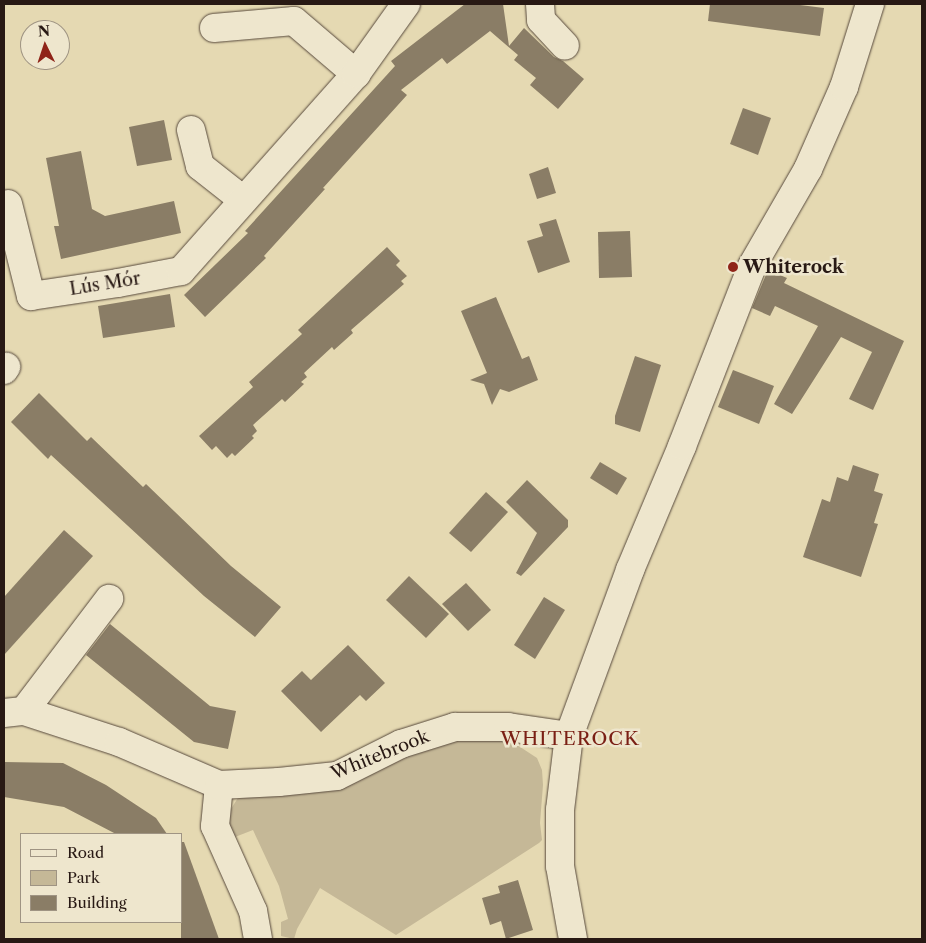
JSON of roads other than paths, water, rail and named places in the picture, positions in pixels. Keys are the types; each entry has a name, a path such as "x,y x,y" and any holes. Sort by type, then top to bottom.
{"street":[{"name":"Lús Mór","path":"8,204 31,296 118,284 181,271 356,74 403,4"},
{"path":"540,4 541,20 565,46"},
{"path":"573,939 560,866 560,810 569,736 630,570 682,446 752,266 808,169 844,87 870,4"},
{"path":"214,28 294,21 356,74"},
{"path":"190,130 200,166 243,200"},
{"name":"Whitebrook","path":"109,599 14,712 120,742 219,785 280,782 337,776 402,744 455,727 508,727 569,736"},
{"path":"219,785 214,826 253,911 258,939"}],"place":[{"name":"Whiterock","path":"733,267"}],"district":[{"name":"WHITEROCK","path":"570,739"}]}
